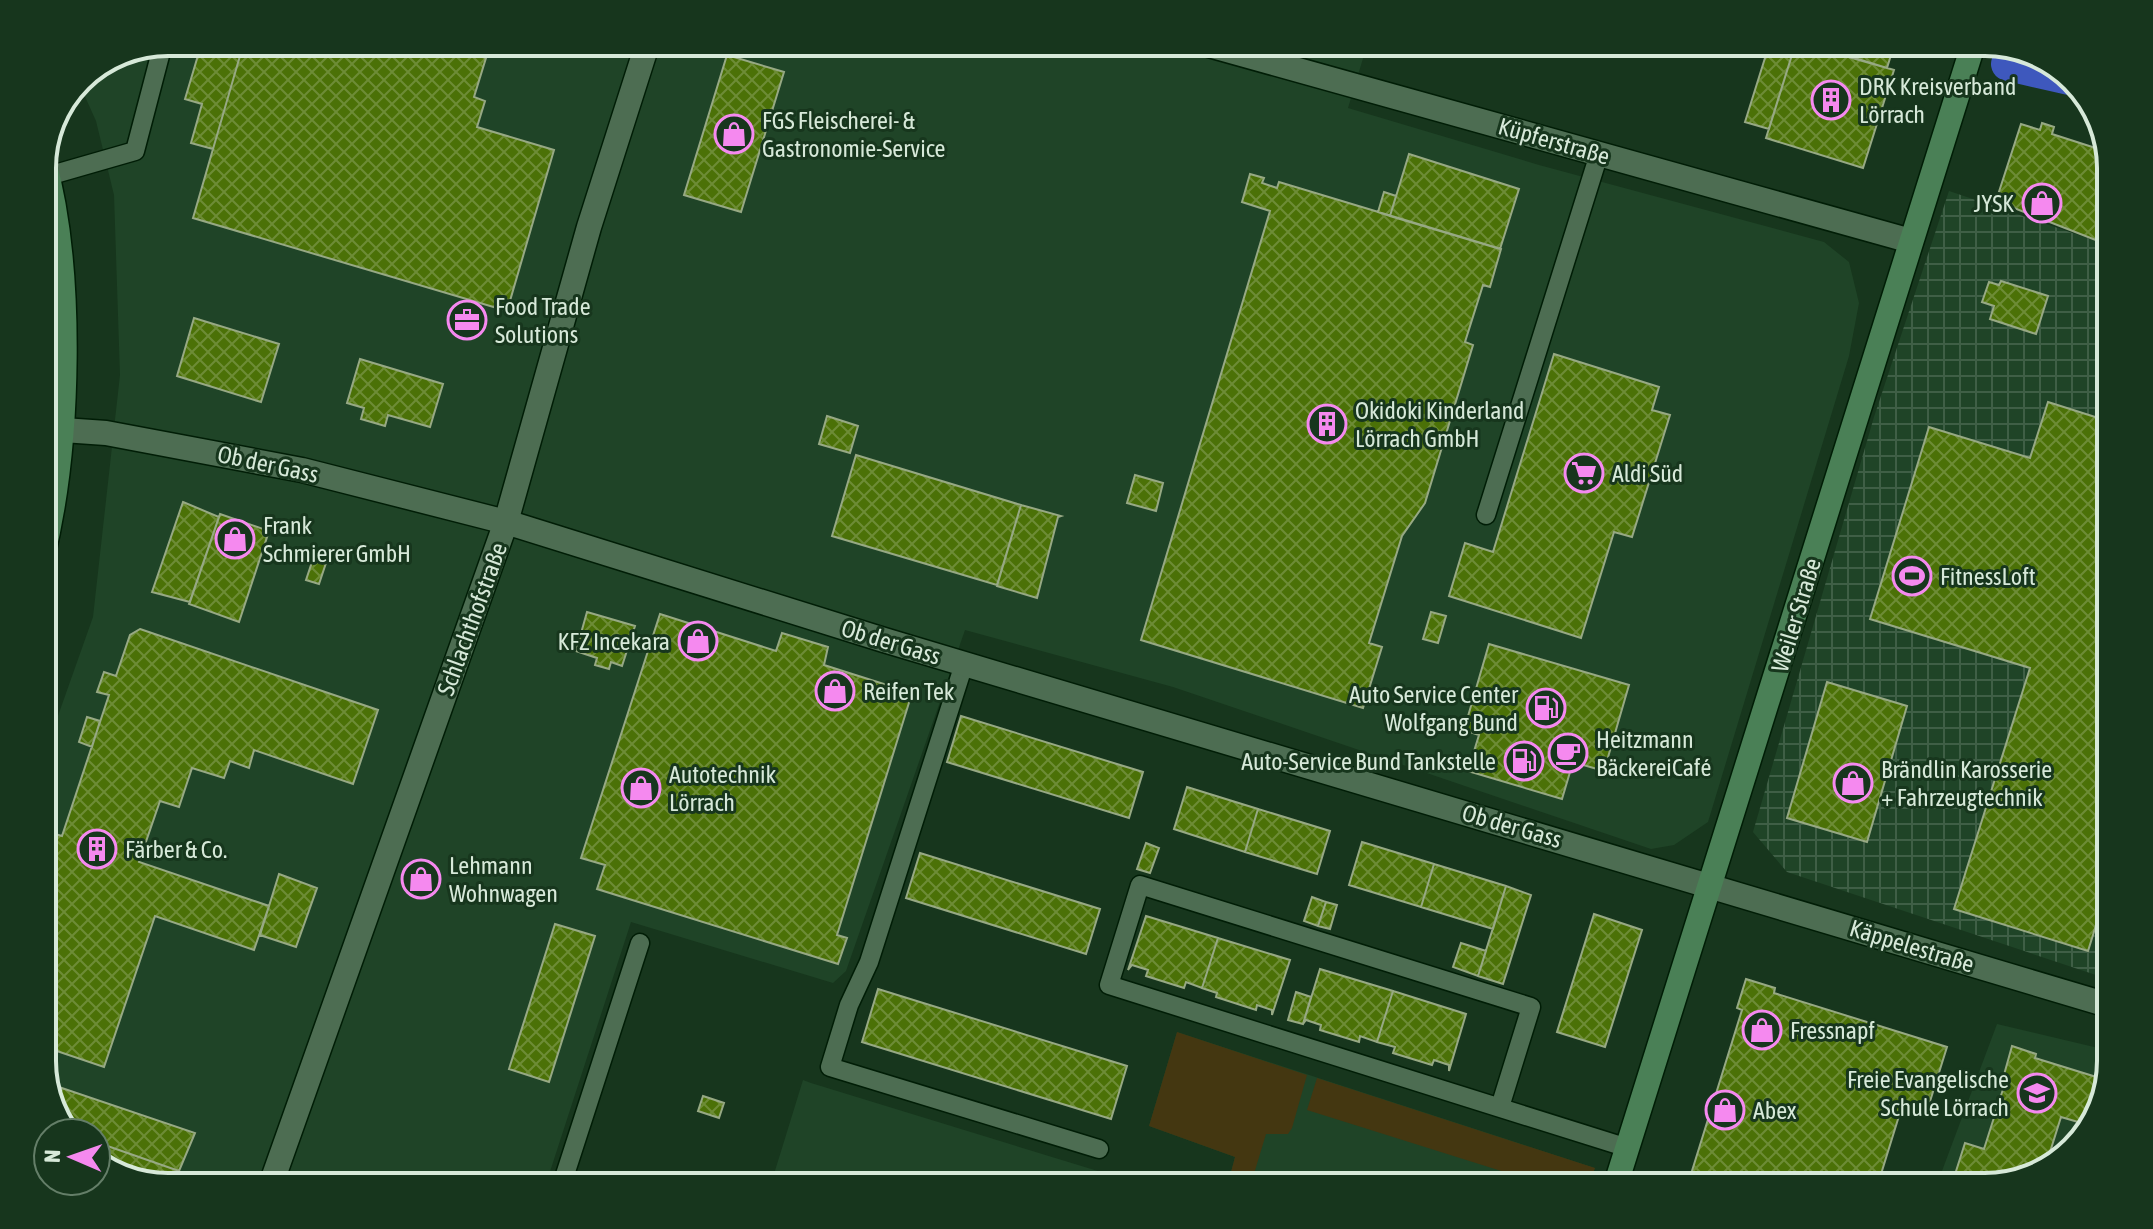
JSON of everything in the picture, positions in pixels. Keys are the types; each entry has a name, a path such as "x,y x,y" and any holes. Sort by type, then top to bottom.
{"street":[{"name":"Schlachthofstraße","path":"275,1173 506,522 589,227 644,56"},
{"name":"Küpferstraße","path":"1248,56 1911,241"},
{"name":"Weiler Straße","path":"1620,1173 1970,56"},
{"path":"56,233 63,430 56,482"},
{"name":"Ob der Gass","path":"63,430 106,433 302,470 506,522 964,664 1712,885"},
{"name":"Käppelestraße","path":"1712,885 2097,1002"}],"lane":[{"path":"56,165 135,151 160,57"},
{"path":"1486,515 1599,154"},
{"path":"964,664 869,962 849,1005 830,1067 1099,1149"},
{"path":"1500,1107 1531,1007 1140,885 1109,985 1628,1148"},
{"path":"566,1173 640,943"}],"shaded area":[{"path":"1364,56 1348,108 1539,165 1824,242 1849,262 1859,303 1849,356 1708,822 1674,845 1651,849 1173,687 965,630 846,971 833,983 631,922 550,1173 168,1173 139,1169 112,1158 112,1117 72,1117 62,1097 56,1069 56,721 93,617 120,375 114,195 96,121 84,95 112,71 146,58"},
{"path":"1949,191 2097,241 2097,975 1787,872 1753,832 1874,417"},
{"name":"Freie Evangelische Schule Lörrach","path":"1997,1024 2097,1048 2096,1076 2088,1104 2074,1129 2053,1150 2028,1164 2000,1172 1941,1173"},
{"path":"1177,1032 1595,1168 1593,1173 1231,1173 1235,1157 1149,1126"},
{"path":"1177,1032 1307,1075 1292,1128 1288,1134 1266,1134 1254,1173 1231,1173 1235,1157 1149,1126"},
{"path":"1317,1078 1595,1168 1593,1173 1508,1173 1307,1110"},
{"path":"803,1080 1104,1173 774,1173"}],"building":[{"path":"198,56 240,56 213,149 191,143 202,104 185,99"},
{"path":"240,56 486,58 474,97 485,101 477,127 554,150 507,311 193,218"},
{"name":"FGS Fleischerei- & Gastronomie-Service","path":"727,56 784,72 741,212 684,195"},
{"path":"1766,56 1792,56 1769,129 1745,122"},
{"name":"DRK Kreisverband Lörrach","path":"1792,56 1845,56 1894,70 1863,168 1766,138"},
{"path":"1848,56 1891,56 1887,68"},
{"path":"2042,123 2054,127 2052,134 2095,148 2097,241 1996,201 2021,124 2040,130"},
{"path":"1409,154 1519,189 1500,249 1390,216"},
{"name":"Okidoki Kinderland Lörrach GmbH","path":"1250,174 1264,178 1262,183 1277,188 1279,182 1501,249 1490,287 1483,285 1465,342 1473,345 1425,503 1402,536 1369,643 1382,647 1363,708 1141,640 1270,211 1242,202"},
{"path":"1384,192 1396,196 1390,216 1378,212"},
{"path":"2001,281 2048,296 2036,334 1990,319 1994,306 1982,302 1989,282 1999,285"},
{"path":"194,318 279,344 261,402 177,376"},
{"name":"Aldi Süd","path":"1554,354 1659,387 1652,410 1670,415 1632,537 1614,532 1581,638 1449,596 1465,543 1493,552"},
{"path":"360,359 443,384 430,427 388,415 385,426 361,419 364,408 347,403"},
{"path":"2048,402 2097,418 2097,922 2088,951 1954,909 2030,668 1870,619 1929,427 2030,458"},
{"path":"827,416 858,426 850,453 819,444"},
{"path":"856,455 1021,505 997,585 832,536"},
{"path":"1135,475 1163,483 1156,511 1127,503"},
{"path":"183,502 219,517 190,602 152,592"},
{"path":"1021,505 1061,516 1058,517 1037,598 997,586"},
{"path":"220,514 269,531 239,622 189,604"},
{"path":"315,553 328,557 319,584 306,580"},
{"path":"587,612 635,626 622,666 611,662 609,669 595,665 597,658 576,651"},
{"path":"1431,612 1446,616 1438,643 1423,639"},
{"path":"660,614 776,651 782,633 828,647 824,665 912,693 837,935 847,938 838,964 597,889 605,865 581,858"},
{"name":"Färber & Co.","path":"140,629 378,710 353,784 254,750 249,768 230,761 224,778 192,768 179,807 160,801 139,862 269,906 254,950 155,916 104,1067 56,1051 56,834 62,836 109,695 97,692 104,672 116,676 130,635"},
{"name":"Auto Service Center Wolfgang Bund","path":"1489,644 1629,685 1604,771 1573,762 1562,799 1468,771 1479,735 1464,730"},
{"path":"1827,682 1907,706 1867,842 1787,818"},
{"path":"961,716 1143,772 1129,818 947,762"},
{"path":"87,717 100,721 92,747 79,742"},
{"path":"1187,787 1258,809 1245,852 1174,829"},
{"path":"1258,809 1330,831 1317,874 1245,852"},
{"path":"1362,842 1434,864 1421,907 1349,885"},
{"path":"1146,843 1159,848 1150,873 1137,869"},
{"path":"920,853 1100,909 1086,954 906,898"},
{"path":"1434,864 1506,886 1493,929 1421,907"},
{"path":"279,874 317,888 296,947 260,935"},
{"path":"1506,886 1531,895 1503,984 1478,976"},
{"path":"1312,897 1326,902 1318,926 1304,921"},
{"path":"1326,902 1337,905 1330,929 1318,926"},
{"path":"1594,914 1642,930 1605,1047 1557,1032"},
{"path":"1146,916 1218,938 1202,988 1186,982 1184,988 1146,976 1148,970 1132,965 1128,970"},
{"path":"555,924 595,936 549,1082 509,1069"},
{"path":"1218,938 1290,960 1272,1015 1272,1010 1257,1005 1256,1010 1216,997 1217,993 1202,988"},
{"path":"1461,943 1486,951 1478,976 1453,967"},
{"path":"1320,969 1393,991 1377,1042 1360,1036 1359,1042 1320,1030 1321,1025 1306,1020 1303,1024"},
{"path":"1746,979 1775,988 1774,993 1947,1047 1927,1111 1903,1103 1881,1173 1691,1173 1742,1010 1737,1008"},
{"path":"878,989 1127,1066 1111,1119 862,1042"},
{"path":"1393,991 1466,1014 1449,1071 1449,1065 1434,1060 1432,1065 1393,1053 1395,1047 1377,1042"},
{"path":"1296,992 1311,997 1303,1024 1288,1020"},
{"path":"2012,1046 2036,1054 2035,1058 2096,1077 2082,1117 2079,1122 2061,1117 2050,1152 2014,1169 1955,1173 1965,1143 1984,1149 2005,1083 2002,1082"},
{"path":"59,1087 195,1133 179,1171 112,1148 112,1117 72,1117"},
{"path":"703,1096 724,1103 719,1118 698,1111"},
{"path":"112,1148 179,1171 153,1172 112,1158"}],"waterway":[{"path":"2008,64 2042,72"}],"place":[{"name":"DRK Kreisverband Lörrach","path":"1831,100"},
{"name":"FGS Fleischerei- & Gastronomie-Service","path":"734,134"},
{"name":"JYSK","path":"2042,203"},
{"name":"Food Trade Solutions","path":"467,320"},
{"name":"Okidoki Kinderland Lörrach GmbH","path":"1327,424"},
{"name":"Aldi Süd","path":"1584,473"},
{"name":"Frank Schmierer GmbH","path":"235,539"},
{"name":"FitnessLoft","path":"1912,576"},
{"name":"KFZ Incekara","path":"698,641"},
{"name":"Reifen Tek","path":"835,691"},
{"name":"Auto Service Center Wolfgang Bund","path":"1546,708"},
{"name":"Heitzmann BäckereiCafé","path":"1568,753"},
{"name":"Auto-Service Bund Tankstelle","path":"1524,761"},
{"name":"Brändlin Karosserie + Fahrzeugtechnik","path":"1853,783"},
{"name":"Autotechnik Lörrach","path":"641,788"},
{"name":"Färber & Co.","path":"97,849"},
{"name":"Lehmann Wohnwagen","path":"421,879"},
{"name":"Fressnapf","path":"1762,1030"},
{"name":"Freie Evangelische Schule Lörrach","path":"2037,1093"},
{"name":"Abex","path":"1725,1110"}]}
